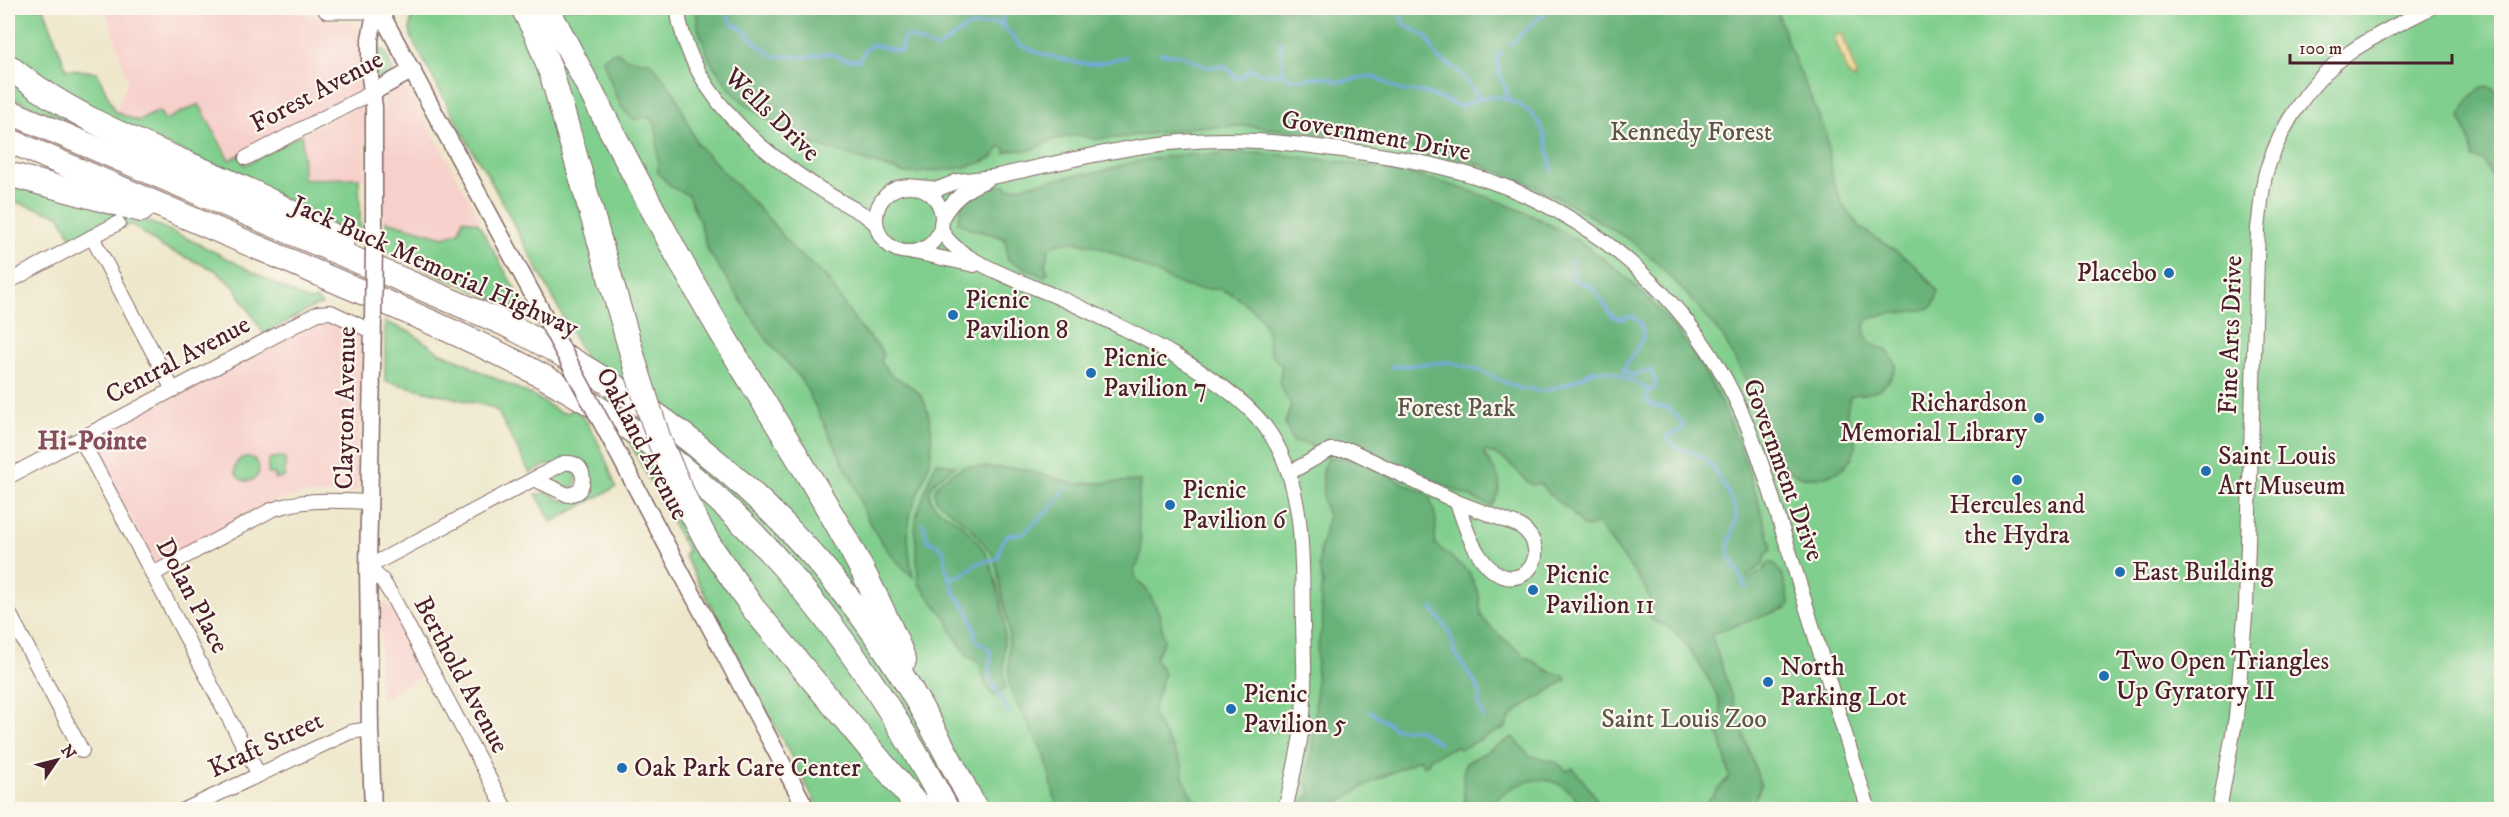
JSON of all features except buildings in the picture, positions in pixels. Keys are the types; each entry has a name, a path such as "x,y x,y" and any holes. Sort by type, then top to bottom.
{"highway":[{"path":"523,8 549,64 659,441 688,506 708,543 753,608 921,810"},
{"path":"547,8 688,277 816,490 874,594 891,626 927,718"},
{"path":"8,66 48,96 87,118 284,208 347,243 413,285"},
{"name":"Jack Buck Memorial Highway","path":"8,111 502,323 576,361 635,399 709,455 788,529 840,588 886,651 927,718 976,810"},
{"name":"Jack Buck Memorial Highway","path":"8,140 513,359 575,393 681,467 765,545 817,604 885,701 947,810"},
{"path":"8,174 128,207 190,218"}],"main road":[{"path":"328,8 366,8"}],"street":[{"name":"Oakland Avenue","path":"377,8 612,442 807,810"},
{"name":"Clayton Avenue","path":"373,810 369,567 374,243 373,92 370,77 370,39 377,8"},
{"name":"Wells Drive","path":"677,8 679,26 691,58 707,88 723,107 796,174 866,215 875,223"},
{"name":"Fine Arts Drive","path":"2219,810 2236,717 2244,643 2258,228 2267,170 2288,123 2316,84 2332,68 2348,53 2430,8"},
{"name":"Forest Avenue","path":"246,158 412,70"},
{"name":"Government Drive","path":"919,187 938,189 958,181 992,177 1118,151 1180,142 1269,141 1392,158 1470,175 1540,202 1606,244 1645,276 1677,311 1710,355 1735,397 1783,531 1869,810"},
{"name":"Government Drive","path":"942,221 959,197 975,185 992,177"},
{"path":"991,269 892,248 884,242 875,223 878,207 887,193 902,186 919,187 933,196 942,221 943,233 952,244 991,269 1123,329 1224,387 1261,421 1280,451 1289,473 1296,504 1302,565 1304,683 1301,733 1285,810"},
{"path":"912,252 928,245 939,232 942,221"},
{"path":"8,282 118,223"},
{"path":"92,237 173,390"},
{"name":"Central Avenue","path":"8,477 318,313 331,312 373,326"},
{"name":"Dolan Place","path":"81,439 259,775"},
{"path":"1289,473 1330,450 1350,450 1457,502 1526,530 1532,536 1536,555 1526,572 1513,579 1497,574 1486,564 1474,546 1457,502"},
{"path":"369,567 536,480"},
{"path":"153,574 271,510 288,504 305,500 370,502"},
{"name":"Berthold Avenue","path":"369,567 388,588 506,810"},
{"path":"8,611 82,751"},
{"name":"Kraft Street","path":"185,809 350,732 370,729"}],"shaded area":[{"path":"105,8 270,8 358,25 365,30 364,88 229,160 165,120 138,121 115,112 128,80"},
{"path":"403,84 409,89 481,221 478,223 463,219 459,232 444,237 382,220 384,95"},
{"path":"360,104 365,110 365,178 303,179 302,134"},
{"path":"320,318 328,318 358,332 362,339 359,490 350,494 298,495 281,499 159,563 153,561 92,446 93,439"},
{"path":"385,602 390,606 425,674 380,700 380,606"}],"green space":[{"path":"15,8 44,8 66,69 97,72 115,112 138,121 159,111 165,120 199,104 229,160 239,155 245,165 302,134 303,179 359,178 361,241 293,203 95,112 8,55 8,15"},
{"name":"Forest Park","path":"420,8 2501,8 2501,809 819,809 684,555 688,552 486,172 412,39 411,22"},
{"name":"Kennedy Forest","path":"696,8 1776,8 1788,44 1826,133 1833,181 1843,206 1860,227 1913,263 1938,291 1933,305 1924,310 1876,316 1868,321 1864,328 1867,338 1873,345 1886,350 1896,365 1892,376 1881,388 1871,393 1850,397 1847,411 1848,419 1855,431 1855,448 1852,457 1841,470 1823,477 1802,477 1794,474 1779,460 1749,386 1723,337 1697,305 1653,259 1630,240 1567,202 1525,182 1473,162 1421,150 1338,136 1250,126 1198,127 1118,138 1093,139 1079,135 1055,139 1029,151 1012,150 1005,153 1005,148 1000,147 995,156 961,168 905,173 818,146 786,131 754,111 733,93 710,61 698,28"},
{"path":"378,47 386,53 393,72 376,81"},
{"path":"618,52 624,58 649,62 654,66 675,94 697,144 769,219 795,251 826,277 858,325 879,347 883,354 881,359 883,366 887,371 920,395 929,417 932,442 927,471 910,517 908,534 913,577 885,547 870,524 855,486 802,380 768,341 708,251 699,220 688,195 671,187 658,173 655,122 645,116 637,120 625,112 603,60 611,53"},
{"path":"8,73 82,127 8,96"},
{"path":"2486,86 2501,95 2501,185 2492,177 2483,161 2473,158 2470,140 2461,120 2469,100"},
{"path":"1258,153 1391,170 1454,186 1514,208 1571,237 1622,274 1668,321 1719,397 1744,459 1771,543 1771,550 1767,552 1763,565 1747,575 1749,579 1763,571 1769,563 1774,563 1782,574 1790,604 1786,608 1711,634 1761,786 1751,809 1712,809 1706,803 1729,777 1719,733 1721,709 1719,701 1708,678 1677,634 1650,618 1650,600 1645,587 1598,524 1595,523 1589,528 1581,525 1571,511 1539,483 1532,485 1505,459 1484,451 1496,473 1499,484 1499,491 1491,506 1349,443 1330,442 1315,451 1309,444 1293,442 1285,424 1291,405 1279,383 1282,366 1270,353 1263,321 1237,297 1226,291 1185,286 1116,254 1079,243 1062,243 1049,248 1045,265 1048,272 1044,277 1008,260 1005,239 963,226 958,222 964,197 986,188 1005,184 1007,189 1087,173 1088,175 1143,160 1182,155"},
{"path":"8,183 97,205 149,222 208,249 305,299 311,301 316,299 322,305 313,307 264,334 235,288 215,270 162,247 131,224 125,227 118,218 73,240 59,215 8,200"},
{"path":"463,219 478,223 529,314 385,251 386,221 444,237 459,232"},
{"path":"385,322 410,332 439,352 534,396 559,412 567,413 574,409 594,434 616,487 552,522 536,494 542,494 545,490 559,499 576,500 585,493 588,487 589,480 585,465 547,465 530,473 498,412 491,407 385,381"},
{"path":"247,457 256,460 259,469 256,478 247,481 238,478 235,469 238,460"},
{"path":"1328,457 1353,459 1429,495 1436,519 1435,544 1469,572 1479,595 1481,616 1492,629 1526,657 1550,672 1562,675 1566,680 1518,710 1510,718 1506,727 1461,749 1456,746 1430,758 1428,764 1423,766 1420,759 1366,785 1328,809 1304,809 1303,803 1311,793 1306,781 1315,719 1317,651 1323,621 1320,595 1323,585 1319,567 1320,551 1328,517 1323,500 1323,471"},
{"path":"271,458 285,458 285,473 283,478 275,479 275,474 268,474 268,461"},
{"path":"936,462 955,466 931,487 932,502 938,509 961,524 979,543 990,563 996,583 1004,625 1005,689 995,696 985,683 980,664 976,659 973,660 967,655 951,631 949,622 919,584 915,531 917,514"},
{"path":"969,466 1025,469 1073,484 1140,481 1138,514 1141,551 1134,570 1137,581 1147,590 1160,615 1164,641 1155,659 1164,673 1152,714 1182,764 1183,777 1192,796 1206,809 1057,809 1045,756 1009,685 1009,631 993,555 970,527 936,500 935,491 940,482 955,471"},
{"path":"565,469 572,470 578,477 574,486 568,488 556,484 552,479 552,476"},
{"path":"1513,737 1530,756 1556,762 1567,771 1573,768 1602,809 1582,809 1573,795 1562,786 1550,781 1537,780 1510,789 1488,809 1465,809 1463,774 1466,763"}],"sand":[{"path":"1840,33 1856,73 1855,80 1848,74 1835,40 1835,36"}],"waterway":[{"path":"722,8 733,24 774,56 808,57 829,53 847,60 860,60 865,49 873,45 901,52 903,40 907,36 936,49 968,27 994,23 1003,26 1019,44 1038,53 1077,63 1095,64 1126,57"},
{"path":"1001,8 1003,26"},
{"path":"1396,8 1406,26 1426,36 1438,59 1456,70 1480,99"},
{"path":"1510,45 1550,8"},
{"path":"1280,42 1283,74"},
{"path":"1160,53 1183,56 1207,67 1225,66 1236,77 1241,78 1249,69 1262,74 1283,74 1295,80 1322,77 1337,82 1372,76 1402,91 1423,92 1460,106 1484,97 1503,98 1518,104 1535,117 1544,133 1552,171"},
{"path":"1501,53 1497,56 1500,74 1509,99"},
{"path":"1572,260 1574,279 1592,286 1612,316 1621,319 1633,316 1641,324 1644,336 1623,370 1632,376 1648,370 1652,373 1656,386 1647,394 1647,401 1654,406 1669,408 1684,425 1680,431 1666,438 1679,448 1708,462 1723,485 1736,515 1728,552 1746,588"},
{"path":"1390,367 1449,362 1478,370 1521,389 1541,391 1568,384 1592,371 1611,371 1651,391"},
{"path":"951,579 964,574 976,564 998,558 1002,541 1008,535 1023,534 1054,505 1066,488"},
{"path":"923,523 928,541 938,545 944,551 946,568 955,593 969,612 977,641 991,651 989,675 1009,714"},
{"path":"1432,608 1450,633 1456,655 1476,684 1480,693 1479,704 1483,719"},
{"path":"1370,711 1396,729 1418,729 1439,743"}],"place":[{"name":"Placebo","path":"2169,273"},
{"name":"Picnic Pavilion 8","path":"953,315"},
{"name":"Picnic Pavilion 7","path":"1091,373"},
{"name":"Richardson Memorial Library","path":"2039,418"},
{"name":"Saint Louis Art Museum","path":"2206,471"},
{"name":"Hercules and the Hydra","path":"2017,480"},
{"name":"Picnic Pavilion 6","path":"1170,505"},
{"name":"East Building","path":"2120,572"},
{"name":"Picnic Pavilion 11","path":"1533,590"},
{"name":"Two Open Triangles Up Gyratory II","path":"2104,676"},
{"name":"North Parking Lot","path":"1768,682"},
{"name":"Picnic Pavilion 5","path":"1231,709"},
{"name":"Oak Park Care Center","path":"622,768"}],"district":[{"name":"Hi-Pointe","path":"92,441"}],"park label":[{"name":"Saint Louis Zoo","path":"1684,719"}]}
